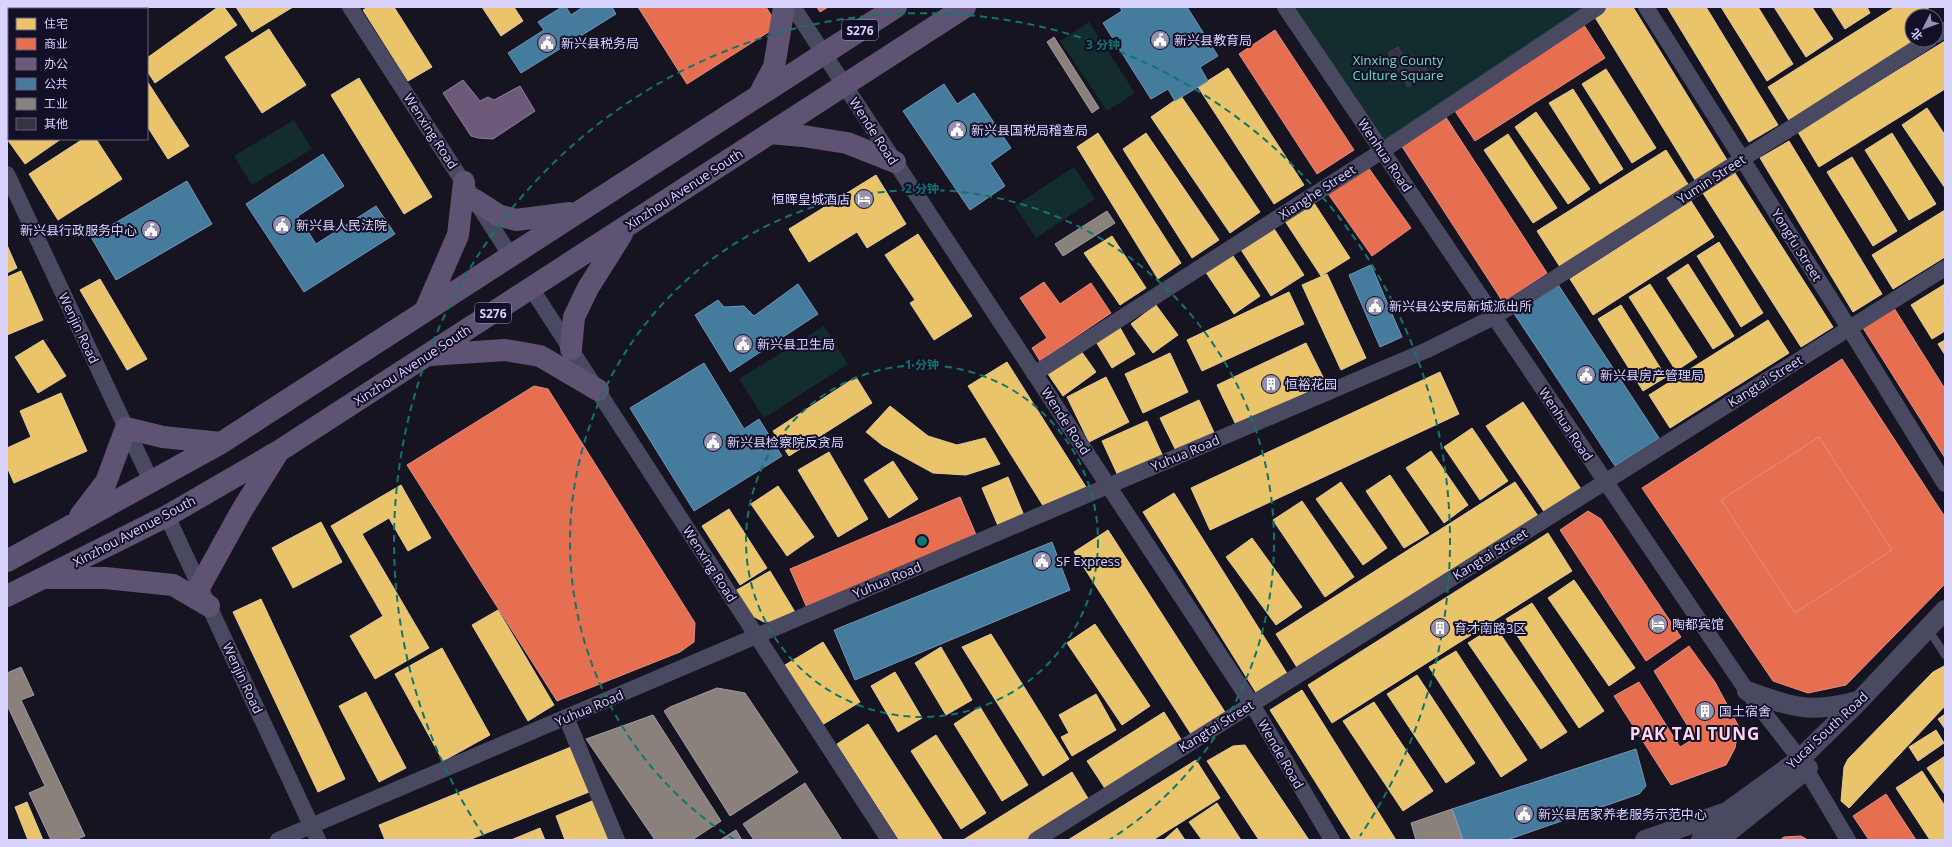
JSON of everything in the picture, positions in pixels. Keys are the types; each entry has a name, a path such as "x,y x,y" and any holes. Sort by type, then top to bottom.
{"main road":[{"path":"758,96 774,67 784,7"},
{"name":"S276","path":"7,561 221,443 896,7"},
{"name":"Xinzhou Avenue South","path":"7,596 167,516 279,451 965,7"},
{"path":"770,133 803,136 847,143 895,162"},
{"path":"426,311 458,235 469,191 498,215 516,220 581,211"},
{"path":"571,349 574,317 588,288 628,225"},
{"path":"426,356 505,350 540,356 598,390"},
{"path":"73,525 106,482 126,428 164,437 221,443"},
{"path":"200,586 242,510 279,451"},
{"path":"45,578 105,578 173,585 209,606"}],"street":[{"name":"Wenxing Road","path":"350,7 511,256"},
{"name":"Wende Road","path":"793,7 1252,704 1332,840"},
{"name":"Wenhua Road","path":"1285,7 1746,691 1803,765 1848,840"},
{"name":"Xianghe Street","path":"1034,374 1382,151 1598,7"},
{"name":"Yongfu Street","path":"1646,7 1849,328 1945,484"},
{"name":"Yumin Street","path":"1494,317 1916,48"},
{"name":"Wenjin Road","path":"7,174 151,481"},
{"name":"Kangtai Street","path":"1036,840 1945,268"},
{"name":"Wenxing Road","path":"532,288 889,840"},
{"name":"Yuhua Road","path":"278,840 315,833 566,717 1427,350 1494,317"},
{"name":"Wenjin Road","path":"167,516 315,833"},
{"name":"Yucai South Road","path":"1645,840 1726,812 1803,765 1860,700 1945,610"},
{"name":"Yucai South Road","path":"1709,839 1731,830 1803,765 1940,633"},
{"path":"1746,691 1795,707 1816,709 1836,707 1860,700"},
{"path":"566,717 617,840"}],"lane":[{"path":"1940,633 1945,655"}],"green space":[{"name":"Xinxing County Culture Square","path":"1285,7 1598,7 1382,151"},
{"path":"1089,22 1135,93 1107,111 1060,41"},
{"path":"294,120 312,149 252,185 234,156"},
{"path":"1074,167 1095,199 1036,238 1015,206"},
{"path":"824,326 848,364 764,418 739,379"}],"building: 住宅":[{"path":"21,7 54,8 22,8"},
{"path":"218,7 224,7 237,25 155,83 148,72 148,57"},
{"path":"236,7 293,7 252,32"},
{"path":"368,7 394,7 432,67 408,81 363,10"},
{"path":"482,7 514,7 523,21 501,36"},
{"path":"1605,7 1633,7 1727,160 1695,180 1593,14"},
{"path":"1667,7 1706,7 1778,125 1749,142"},
{"path":"1721,7 1758,7 1793,64 1767,81"},
{"path":"1774,7 1812,7 1833,39 1806,57"},
{"path":"1831,7 1867,7 1870,13 1845,29"},
{"path":"1895,7 1928,8 1904,8 1904,48 1907,48 1790,122 1768,87"},
{"path":"269,29 306,85 262,113 225,57"},
{"path":"1944,42 1945,89 1819,167 1798,132 1934,48 1944,48"},
{"path":"7,55 8,74 7,74"},
{"path":"1228,68 1304,185 1274,204 1198,87"},
{"path":"1606,69 1656,148 1632,163 1582,84"},
{"path":"359,78 432,197 404,214 331,95"},
{"path":"148,83 189,146 168,159 148,128"},
{"path":"1573,89 1623,169 1600,184 1549,103"},
{"path":"1181,96 1260,212 1230,233 1151,117"},
{"path":"7,108 8,140 60,140 25,164 7,139"},
{"path":"1927,108 1945,135 1945,188 1902,125"},
{"path":"1536,112 1590,189 1568,204 1515,127"},
{"path":"1098,133 1181,263 1158,279 1077,147"},
{"path":"1146,133 1219,240 1192,258 1123,149"},
{"path":"1892,133 1936,204 1909,220 1865,150"},
{"path":"1508,134 1557,208 1533,223 1484,150"},
{"path":"81,140 97,140 122,179 58,220 29,174"},
{"path":"1789,141 1882,294 1853,312 1760,158"},
{"path":"1666,150 1691,189 1562,270 1537,231"},
{"path":"1852,157 1897,231 1873,246 1827,172"},
{"path":"1733,170 1833,327 1801,347 1701,190"},
{"name":"恒晖皇城酒店","path":"876,175 906,224 867,248 857,232 809,262 789,229"},
{"path":"1310,197 1350,258 1321,276 1281,215"},
{"path":"1691,201 1714,237 1593,315 1570,279"},
{"path":"1945,210 1945,257 1893,289 1872,255"},
{"path":"1271,224 1304,275 1271,296 1238,245"},
{"path":"918,234 972,316 934,340 910,303 915,300 885,255"},
{"path":"1112,236 1146,288 1120,305 1084,253"},
{"path":"1719,242 1763,313 1741,327 1697,256"},
{"path":"7,245 17,268 7,273"},
{"path":"1229,250 1260,296 1234,314 1203,268"},
{"path":"1688,264 1734,336 1713,349 1667,278"},
{"path":"21,271 43,320 7,335 7,277"},
{"path":"1327,274 1366,358 1341,370 1302,285"},
{"path":"100,279 147,359 127,370 80,290"},
{"path":"1650,284 1697,357 1676,371 1629,297"},
{"path":"1945,284 1945,331 1932,339 1911,305"},
{"path":"1289,292 1304,324 1202,371 1187,340"},
{"path":"1156,305 1178,335 1153,353 1131,324"},
{"path":"1621,305 1666,377 1643,391 1598,319"},
{"path":"1768,320 1789,353 1670,428 1649,395"},
{"path":"1119,326 1135,354 1112,368 1095,340"},
{"path":"43,340 66,376 38,393 15,357"},
{"path":"1945,340 1945,355 1938,344"},
{"name":"恒裕花园","path":"1306,343 1326,383 1236,425 1217,385"},
{"path":"1081,351 1096,372 1063,396 1048,374"},
{"path":"1170,353 1188,392 1143,413 1125,374"},
{"path":"1007,362 1086,487 1047,512 968,386"},
{"path":"1440,372 1459,414 1210,530 1191,488"},
{"path":"856,377 872,403 789,456 773,431"},
{"path":"1106,377 1129,422 1089,442 1067,397"},
{"path":"61,393 87,451 14,483 7,467 7,448 31,437 20,411"},
{"path":"1199,400 1217,439 1179,457 1160,418"},
{"path":"1523,402 1581,489 1545,513 1486,426"},
{"path":"890,406 928,436 957,445 985,438 1000,464 966,475 933,473 882,445 866,432"},
{"path":"1147,421 1165,461 1120,480 1102,441"},
{"path":"1472,428 1508,481 1480,500 1444,447"},
{"path":"1431,451 1468,505 1444,523 1406,468"},
{"path":"829,452 868,519 838,537 798,470"},
{"path":"893,461 918,499 889,518 864,480"},
{"path":"1390,475 1429,533 1404,548 1366,491"},
{"path":"1008,477 1025,518 999,528 982,488"},
{"path":"1341,482 1387,548 1363,565 1316,499"},
{"path":"1515,482 1538,516 1298,669 1276,634"},
{"path":"401,485 431,538 408,551 389,518 362,534 429,648 375,679 350,636 383,616 331,526"},
{"path":"778,486 814,537 787,556 751,504"},
{"path":"1174,493 1288,675 1257,694 1143,512"},
{"path":"1302,501 1354,577 1325,597 1273,520"},
{"path":"729,509 767,568 740,585 702,526"},
{"path":"321,522 342,562 293,588 272,548"},
{"path":"1108,530 1225,712 1191,734 1074,552"},
{"name":"育才南路3区","path":"1548,533 1572,571 1332,723 1308,685"},
{"path":"1252,538 1302,607 1276,625 1226,557"},
{"path":"770,571 795,612 776,621 764,622 747,613 735,591"},
{"path":"1574,580 1635,668 1609,686 1548,598"},
{"path":"261,599 345,779 318,792 233,612"},
{"path":"1532,603 1604,711 1579,728 1506,619"},
{"path":"498,610 554,705 528,721 472,625"},
{"path":"1095,624 1150,706 1122,725 1067,643"},
{"path":"1495,626 1567,732 1541,749 1468,643"},
{"path":"991,634 1069,759 1043,776 962,647"},
{"path":"823,642 860,702 822,725 785,665"},
{"path":"941,647 972,700 946,715 915,663"},
{"path":"442,648 490,735 443,761 395,674"},
{"path":"1456,651 1527,760 1501,777 1429,667"},
{"path":"1944,666 1945,706 1849,808 1841,801 1844,767 1848,759 1933,672"},
{"path":"895,672 922,718 898,732 871,686"},
{"path":"1417,675 1475,763 1446,783 1387,694"},
{"path":"1302,690 1396,840 1352,840 1270,710"},
{"path":"366,692 406,768 379,782 339,706"},
{"path":"1096,694 1116,730 1072,756 1061,737 1069,733 1059,715"},
{"path":"1374,702 1433,791 1403,811 1343,721"},
{"path":"980,707 1028,785 1002,801 954,724"},
{"path":"1164,712 1182,741 1106,790 1087,761"},
{"path":"1945,714 1945,729 1938,719"},
{"path":"868,724 943,840 899,840 837,744"},
{"path":"1936,730 1944,743 1918,761 1909,747"},
{"path":"936,735 986,813 961,829 911,751"},
{"path":"1245,745 1309,840 1259,840 1207,761 1233,746"},
{"path":"571,747 589,792 469,840 385,840 379,825"},
{"path":"1945,756 1945,795 1927,768"},
{"path":"1196,760 1220,798 1153,840 1068,840"},
{"path":"1922,771 1945,806 1945,840 1930,840 1896,788"},
{"path":"1072,772 1089,800 1025,840 963,840"},
{"path":"599,798 615,840 565,840 556,816"},
{"path":"27,802 43,840 28,840 15,807"},
{"path":"1217,803 1241,840 1202,840 1189,822"},
{"path":"540,828 545,840 511,840"},
{"path":"1177,828 1185,840 1163,840 1165,839"}],"building: 商业":[{"path":"638,7 766,7 778,26 687,84"},
{"path":"817,7 828,7 820,12"},
{"path":"1582,22 1605,58 1475,141 1451,105"},
{"path":"1275,30 1354,150 1317,174 1239,54"},
{"path":"1445,116 1547,273 1503,302 1401,145"},
{"path":"1363,160 1411,228 1372,256 1324,188"},
{"path":"1044,282 1060,304 1091,283 1111,313 1040,361 1032,348 1047,338 1020,298"},
{"path":"1894,308 1945,389 1945,458 1863,328"},
{"path":"1842,359 1945,517 1945,584 1846,685 1808,693 1773,681 1642,488"},
{"path":"534,386 548,389 695,623 694,642 680,652 557,701 407,465"},
{"path":"1819,437 1892,550 1795,613 1721,500"},
{"path":"960,497 977,537 808,610 790,569"},
{"path":"1588,511 1601,519 1681,637 1646,661 1560,530"},
{"name":"国土宿舍","path":"1689,646 1715,682 1739,727 1735,748 1726,765 1671,785 1614,696 1639,682 1680,747 1695,738 1654,671"},
{"path":"1886,794 1916,840 1869,840 1853,816"},
{"path":"1801,836 1808,840 1780,840 1784,837"}],"building: 办公":[{"path":"463,80 480,101 488,97 494,100 520,86 535,111 493,139 471,136 443,93"}],"building: 公共":[{"name":"新兴县税务局","path":"562,7 566,7 571,15 583,7 612,7 616,14 521,73 508,53 544,30 538,22"},
{"name":"新兴县教育局","path":"1120,7 1187,7 1218,56 1200,67 1208,81 1175,101 1168,89 1151,99 1103,23 1122,11"},
{"name":"新兴县国税局稽查局","path":"944,84 957,104 974,93 1011,148 990,163 1005,186 970,210 903,111"},
{"name":"新兴县人民法院","path":"323,154 344,186 298,216 316,244 376,206 395,234 304,292 246,204"},
{"name":"新兴县行政服务中心","path":"187,181 212,224 116,280 91,237"},
{"name":"新兴县公安局新城派出所","path":"1371,265 1402,337 1380,347 1349,275"},
{"name":"新兴县房产管理局","path":"1557,283 1659,438 1615,466 1513,312"},
{"name":"新兴县卫生局","path":"798,284 818,314 730,372 695,315 718,300 724,307 744,306 754,316"},
{"name":"新兴县检察院反贪局","path":"704,363 744,429 759,419 782,456 694,511 630,408"},
{"path":"1052,542 1070,590 855,680 834,630"},
{"path":"1636,749 1646,786 1639,794 1507,840 1463,840 1452,809"}],"building: 工业":[{"path":"1054,37 1099,108 1092,113 1047,42"},
{"path":"1107,211 1115,223 1063,256 1055,244"},
{"path":"21,667 34,695 21,700 85,836 75,840 51,840 29,793 45,786 7,705 7,673"},
{"path":"717,688 745,693 798,772 730,816 664,711 670,707"},
{"path":"653,715 721,821 692,840 655,840 586,739"},
{"path":"805,783 842,840 754,840 743,824"},
{"path":"1452,809 1463,840 1416,840 1411,823"},
{"path":"736,830 742,840 720,840"}],"building: 其他":[{"path":"1398,47 1410,67 1421,60 1429,74 1408,87 1388,53"}],"place":[{"name":"新兴县教育局","path":"1160,40"},
{"name":"新兴县税务局","path":"547,43"},
{"name":"新兴县国税局稽查局","path":"957,130"},
{"name":"恒晖皇城酒店","path":"864,199"},
{"name":"新兴县人民法院","path":"282,225"},
{"name":"新兴县行政服务中心","path":"151,230"},
{"name":"新兴县公安局新城派出所","path":"1375,306"},
{"name":"新兴县卫生局","path":"743,344"},
{"name":"新兴县房产管理局","path":"1586,375"},
{"name":"恒裕花园","path":"1271,384"},
{"name":"新兴县检察院反贪局","path":"713,442"},
{"name":"SF Express","path":"1042,561"},
{"name":"陶都宾馆","path":"1658,624"},
{"name":"育才南路3区","path":"1440,628"},
{"name":"国土宿舍","path":"1705,711"},
{"name":"新兴县居家养老服务示范中心","path":"1524,814"}],"district":[{"name":"PAK TAI TUNG","path":"1695,733"}]}
